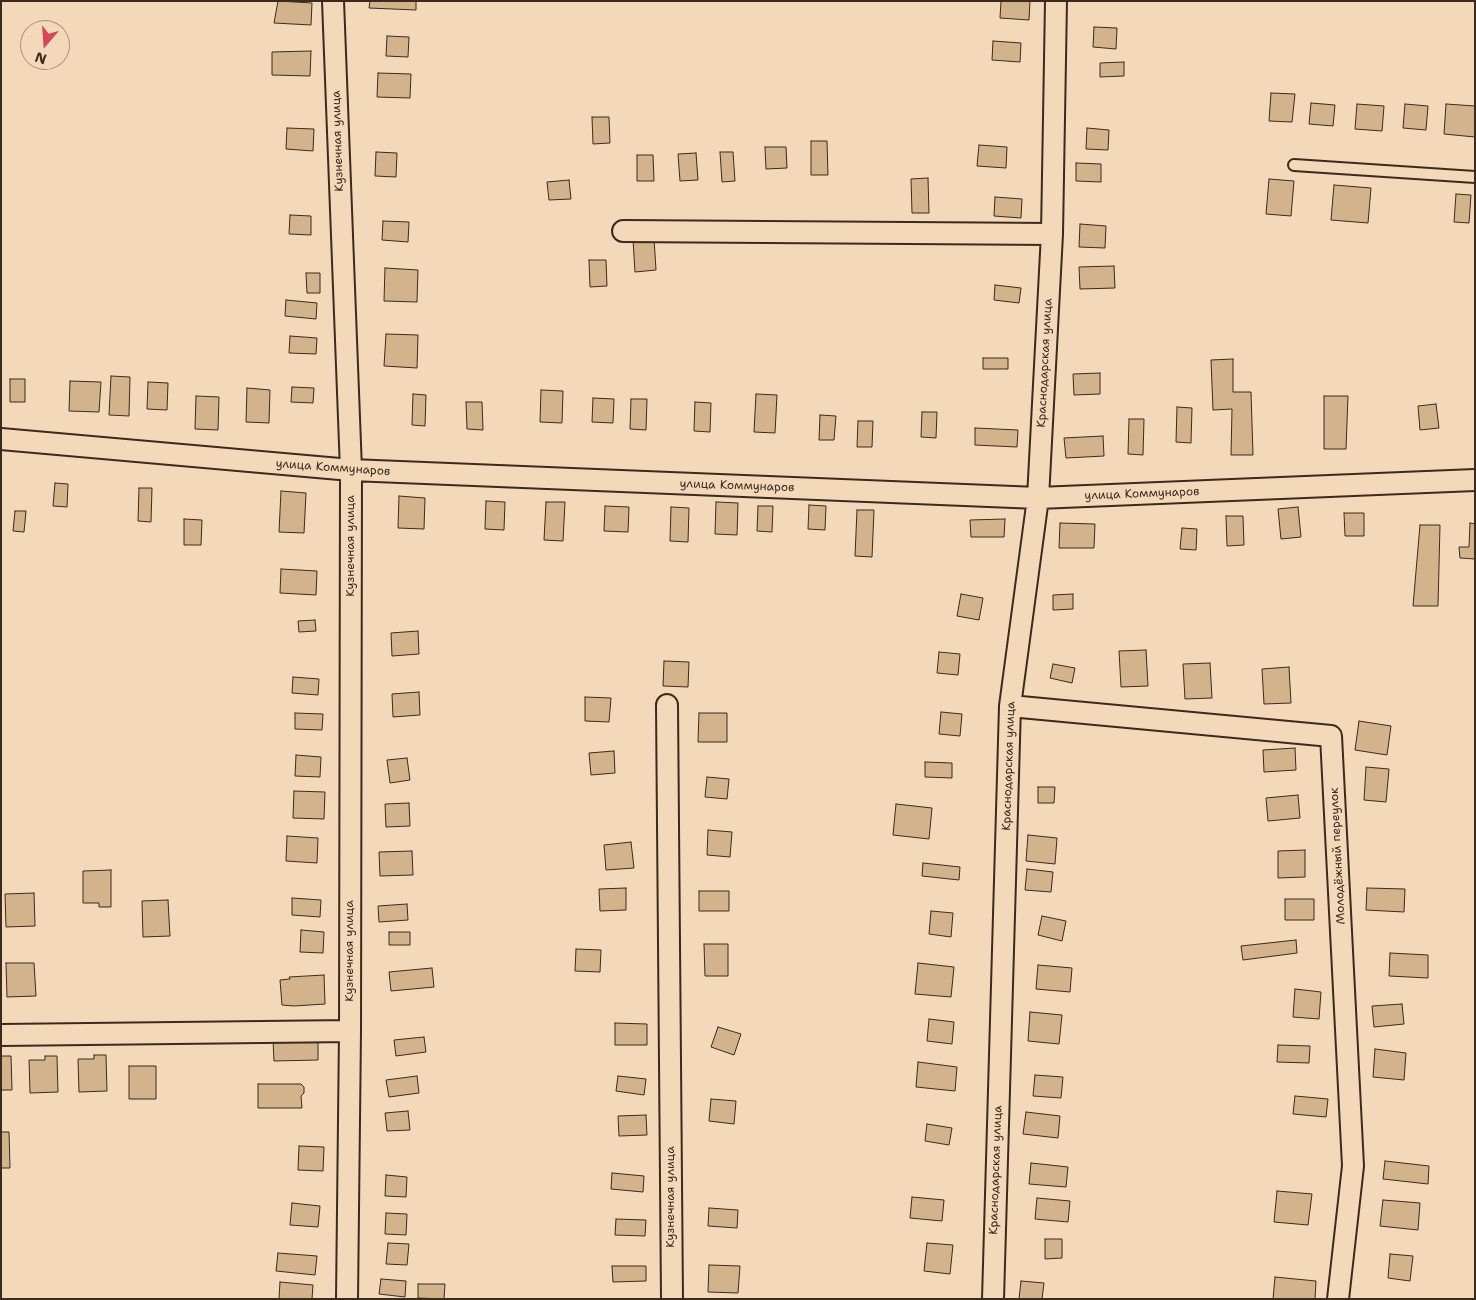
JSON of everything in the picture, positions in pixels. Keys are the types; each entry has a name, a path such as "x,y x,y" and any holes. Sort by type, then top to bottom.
{"street":[{"name":"Кузнечная улица","path":"333,1 351,470 350,1032 347,1299"},
{"name":"Краснодарская улица","path":"993,1299 1010,706 1038,498 1052,234 1056,1"},
{"path":"623,230 1052,234"},
{"name":"улица Коммунаров","path":"1,439 351,470 1038,498 1475,480"},
{"name":"Кузнечная улица","path":"667,705 672,1299"},
{"name":"Молодёжный переулок","path":"1010,706 1331,736 1353,1166 1338,1299"},
{"path":"1,1035 350,1032"}],"lane":[{"path":"1294,166 1475,177"}],"building":[{"path":"278,1 312,3 311,25 274,23"},
{"path":"370,1 416,1 416,10 369,8"},
{"path":"1001,1 1030,1 1029,20 1000,18"},
{"path":"1094,27 1117,28 1116,49 1093,47"},
{"path":"387,36 409,37 408,57 386,56"},
{"path":"993,41 1021,43 1020,62 992,60"},
{"path":"311,51 310,76 272,75 272,52"},
{"path":"1124,62 1124,76 1100,77 1100,63"},
{"path":"378,73 411,74 410,98 377,97"},
{"path":"1271,93 1295,94 1292,122 1269,121"},
{"path":"1311,103 1335,105 1333,126 1309,124"},
{"path":"1357,104 1384,106 1382,131 1355,129"},
{"path":"1405,104 1428,106 1426,130 1403,128"},
{"path":"1446,104 1475,106 1475,137 1444,134"},
{"path":"592,117 609,117 610,143 593,144"},
{"path":"287,128 314,129 313,151 286,149"},
{"path":"1087,128 1109,130 1108,150 1086,149"},
{"path":"811,141 827,141 828,175 811,175"},
{"path":"979,145 1007,147 1006,168 977,166"},
{"path":"765,147 786,147 787,168 766,169"},
{"path":"376,152 397,153 396,177 375,176"},
{"path":"720,152 733,152 735,181 722,182"},
{"path":"696,153 698,180 680,181 678,154"},
{"path":"637,155 653,155 654,181 637,181"},
{"path":"1076,163 1101,164 1101,182 1076,181"},
{"path":"928,178 929,213 912,213 911,179"},
{"path":"1269,179 1294,181 1291,216 1266,214"},
{"path":"569,180 571,199 549,200 547,182"},
{"path":"1334,185 1371,188 1368,223 1331,220"},
{"path":"1456,194 1471,195 1469,223 1454,222"},
{"path":"995,197 1022,199 1021,218 994,216"},
{"path":"290,215 311,216 311,235 289,234"},
{"path":"383,221 409,222 408,242 382,240"},
{"path":"1080,224 1106,226 1105,248 1079,247"},
{"path":"654,238 656,270 635,272 633,240"},
{"path":"589,260 606,260 607,286 590,287"},
{"path":"1114,266 1115,288 1080,289 1079,267"},
{"path":"385,268 418,270 417,302 384,301"},
{"path":"306,273 320,273 320,293 307,293"},
{"path":"995,285 1021,288 1019,303 994,300"},
{"path":"286,300 317,303 316,319 285,316"},
{"path":"386,334 418,335 417,368 384,366"},
{"path":"290,336 317,338 316,354 289,353"},
{"path":"983,358 1008,358 1008,369 983,369"},
{"path":"1233,359 1233,392 1251,392 1253,455 1231,455 1232,409 1213,410 1211,360"},
{"path":"1100,373 1100,394 1074,395 1073,374"},
{"path":"111,376 130,377 129,416 109,415"},
{"path":"10,379 25,379 25,402 10,402"},
{"path":"70,381 101,382 99,412 69,411"},
{"path":"148,382 168,383 167,410 147,409"},
{"path":"292,387 314,388 313,403 291,402"},
{"path":"247,388 270,390 269,423 246,422"},
{"path":"541,390 563,391 562,423 540,422"},
{"path":"413,394 426,395 425,426 412,425"},
{"path":"756,394 777,395 775,433 754,432"},
{"path":"196,396 219,397 218,430 195,429"},
{"path":"1324,396 1348,396 1346,449 1324,449"},
{"path":"593,398 614,399 613,423 592,422"},
{"path":"631,399 647,399 646,430 630,429"},
{"path":"466,402 482,402 483,430 467,429"},
{"path":"695,402 711,403 710,432 694,431"},
{"path":"1436,404 1439,428 1420,430 1418,406"},
{"path":"1177,407 1192,408 1191,443 1176,442"},
{"path":"922,412 937,412 936,438 921,437"},
{"path":"820,415 836,416 834,440 819,440"},
{"path":"1129,419 1144,419 1143,455 1128,454"},
{"path":"858,421 873,421 872,447 857,447"},
{"path":"975,428 1018,430 1017,447 975,445"},
{"path":"1103,436 1104,456 1066,458 1064,438"},
{"path":"55,483 68,484 67,507 53,506"},
{"path":"139,488 152,488 151,522 138,521"},
{"path":"281,491 306,493 304,533 279,532"},
{"path":"399,496 425,498 424,529 398,528"},
{"path":"486,501 505,502 504,530 485,529"},
{"path":"546,502 565,502 563,541 544,540"},
{"path":"716,502 738,503 737,535 715,534"},
{"path":"809,505 826,506 825,530 808,529"},
{"path":"605,506 629,507 628,532 604,531"},
{"path":"758,506 773,506 772,532 757,531"},
{"path":"671,507 689,508 688,542 670,541"},
{"path":"1298,507 1301,537 1281,539 1278,509"},
{"path":"857,510 874,510 872,557 855,556"},
{"path":"15,511 26,511 24,532 13,531"},
{"path":"1344,513 1364,513 1364,536 1345,536"},
{"path":"1226,516 1243,516 1244,545 1227,546"},
{"path":"184,519 202,520 201,545 184,545"},
{"path":"1005,519 1004,537 971,537 970,520"},
{"path":"1060,523 1095,524 1094,548 1059,548"},
{"path":"1470,523 1475,524 1475,559 1460,558 1459,547 1469,547"},
{"path":"1420,525 1440,525 1438,606 1413,606"},
{"path":"1182,528 1197,529 1196,550 1180,549"},
{"path":"281,569 317,571 316,595 280,593"},
{"path":"961,594 983,598 979,620 957,616"},
{"path":"1073,594 1073,609 1053,610 1053,595"},
{"path":"315,620 316,631 299,632 298,621"},
{"path":"418,631 419,654 392,656 391,633"},
{"path":"1146,650 1148,686 1121,687 1119,651"},
{"path":"939,652 960,654 958,675 937,673"},
{"path":"664,661 689,662 688,687 663,686"},
{"path":"1210,663 1212,698 1185,699 1183,664"},
{"path":"1053,664 1075,668 1072,683 1050,678"},
{"path":"1289,667 1291,703 1264,704 1262,669"},
{"path":"293,677 319,679 318,695 292,693"},
{"path":"419,692 420,715 393,717 392,694"},
{"path":"585,697 611,698 609,722 585,721"},
{"path":"941,712 962,714 960,736 939,734"},
{"path":"295,713 323,714 322,730 295,729"},
{"path":"699,713 727,713 727,742 698,742"},
{"path":"1359,721 1391,726 1387,755 1355,750"},
{"path":"1295,748 1296,770 1264,772 1263,750"},
{"path":"614,751 615,773 591,775 589,753"},
{"path":"296,755 321,757 320,777 295,776"},
{"path":"407,758 410,780 390,783 387,760"},
{"path":"925,762 952,763 952,778 925,777"},
{"path":"1366,767 1389,769 1386,802 1364,800"},
{"path":"707,777 729,779 727,799 705,797"},
{"path":"1038,787 1055,787 1054,803 1038,803"},
{"path":"294,791 325,792 324,819 293,818"},
{"path":"1298,795 1300,818 1268,821 1266,798"},
{"path":"409,803 410,826 386,827 385,804"},
{"path":"896,804 932,808 929,839 893,835"},
{"path":"708,830 732,832 730,857 707,855"},
{"path":"1028,835 1057,838 1055,864 1026,861"},
{"path":"287,836 318,838 317,863 286,861"},
{"path":"631,842 634,868 606,870 604,845"},
{"path":"1305,850 1305,877 1278,878 1278,851"},
{"path":"412,851 413,875 380,876 379,852"},
{"path":"923,863 960,867 959,880 922,876"},
{"path":"1027,869 1053,872 1051,892 1025,890"},
{"path":"111,870 111,907 99,907 99,903 83,903 83,871"},
{"path":"626,888 626,910 600,911 599,889"},
{"path":"1367,888 1405,889 1404,912 1366,910"},
{"path":"699,891 729,891 729,911 699,911"},
{"path":"34,893 35,926 6,927 5,894"},
{"path":"292,898 321,900 320,917 292,915"},
{"path":"1285,899 1314,899 1314,920 1285,920"},
{"path":"168,900 170,936 143,937 142,901"},
{"path":"407,904 408,920 379,922 378,906"},
{"path":"931,911 953,913 951,937 929,934"},
{"path":"1042,916 1066,921 1062,941 1038,935"},
{"path":"301,930 324,932 323,953 300,952"},
{"path":"389,932 410,932 410,945 389,945"},
{"path":"1296,940 1297,953 1243,960 1241,946"},
{"path":"704,944 728,944 728,976 705,976"},
{"path":"576,949 601,950 600,972 575,971"},
{"path":"1390,953 1428,955 1428,978 1389,976"},
{"path":"6,963 34,963 36,996 7,997"},
{"path":"918,963 954,967 951,997 915,994"},
{"path":"1038,965 1072,968 1070,992 1036,989"},
{"path":"432,968 434,987 391,991 389,972"},
{"path":"324,975 325,1004 282,1005 280,980 290,979 289,977"},
{"path":"1295,989 1321,992 1319,1019 1293,1017"},
{"path":"1402,1004 1404,1024 1374,1027 1372,1006"},
{"path":"1030,1012 1062,1015 1059,1044 1028,1041"},
{"path":"929,1019 954,1022 952,1044 927,1041"},
{"path":"615,1023 647,1024 647,1045 615,1045"},
{"path":"718,1027 741,1034 734,1055 711,1047"},
{"path":"424,1037 426,1052 396,1056 394,1040"},
{"path":"273,1040 318,1040 318,1060 274,1061"},
{"path":"1278,1045 1310,1046 1309,1063 1277,1062"},
{"path":"1375,1049 1406,1053 1404,1080 1373,1077"},
{"path":"94,1055 106,1055 107,1091 79,1092 78,1059 94,1059"},
{"path":"1,1056 11,1056 12,1090 1,1090"},
{"path":"45,1056 57,1056 58,1092 30,1093 29,1060 45,1060"},
{"path":"918,1062 957,1067 955,1091 916,1087"},
{"path":"129,1066 156,1066 156,1099 129,1099"},
{"path":"1035,1075 1063,1077 1061,1098 1033,1096"},
{"path":"417,1076 419,1093 389,1097 386,1080"},
{"path":"618,1076 646,1079 644,1095 616,1091"},
{"path":"258,1084 301,1084 304,1087 304,1093 301,1096 302,1108 258,1108"},
{"path":"1295,1096 1328,1099 1326,1117 1293,1114"},
{"path":"711,1099 736,1101 734,1124 709,1121"},
{"path":"408,1111 410,1130 387,1131 385,1113"},
{"path":"1026,1112 1060,1116 1058,1138 1023,1134"},
{"path":"646,1115 647,1135 619,1136 618,1116"},
{"path":"927,1124 952,1128 949,1145 925,1141"},
{"path":"1,1132 9,1132 10,1168 1,1168"},
{"path":"299,1146 324,1147 323,1171 298,1170"},
{"path":"1385,1161 1429,1166 1428,1184 1383,1179"},
{"path":"1031,1163 1068,1167 1066,1187 1029,1184"},
{"path":"612,1173 644,1176 643,1192 611,1189"},
{"path":"386,1175 407,1177 406,1197 385,1196"},
{"path":"1277,1191 1312,1194 1308,1225 1274,1222"},
{"path":"912,1197 944,1200 942,1221 910,1218"},
{"path":"1037,1198 1070,1201 1068,1222 1035,1219"},
{"path":"1383,1200 1420,1203 1418,1230 1380,1226"},
{"path":"292,1203 320,1206 318,1227 290,1225"},
{"path":"709,1208 738,1210 737,1228 708,1226"},
{"path":"386,1213 407,1214 406,1235 385,1234"},
{"path":"616,1219 646,1220 645,1236 615,1235"},
{"path":"1045,1239 1062,1239 1062,1258 1045,1259"},
{"path":"388,1243 409,1244 407,1265 386,1264"},
{"path":"927,1243 953,1245 950,1274 924,1271"},
{"path":"278,1253 317,1256 315,1275 276,1271"},
{"path":"1390,1254 1413,1256 1410,1281 1388,1278"},
{"path":"709,1265 740,1266 738,1293 708,1292"},
{"path":"612,1266 646,1266 646,1281 613,1282"},
{"path":"1275,1277 1316,1281 1315,1299 1273,1299"},
{"path":"381,1279 406,1281 405,1297 379,1294"},
{"path":"1021,1281 1044,1283 1042,1299 1019,1299"},
{"path":"280,1282 313,1285 312,1299 279,1299"},
{"path":"418,1284 445,1284 444,1299 418,1298"}]}
